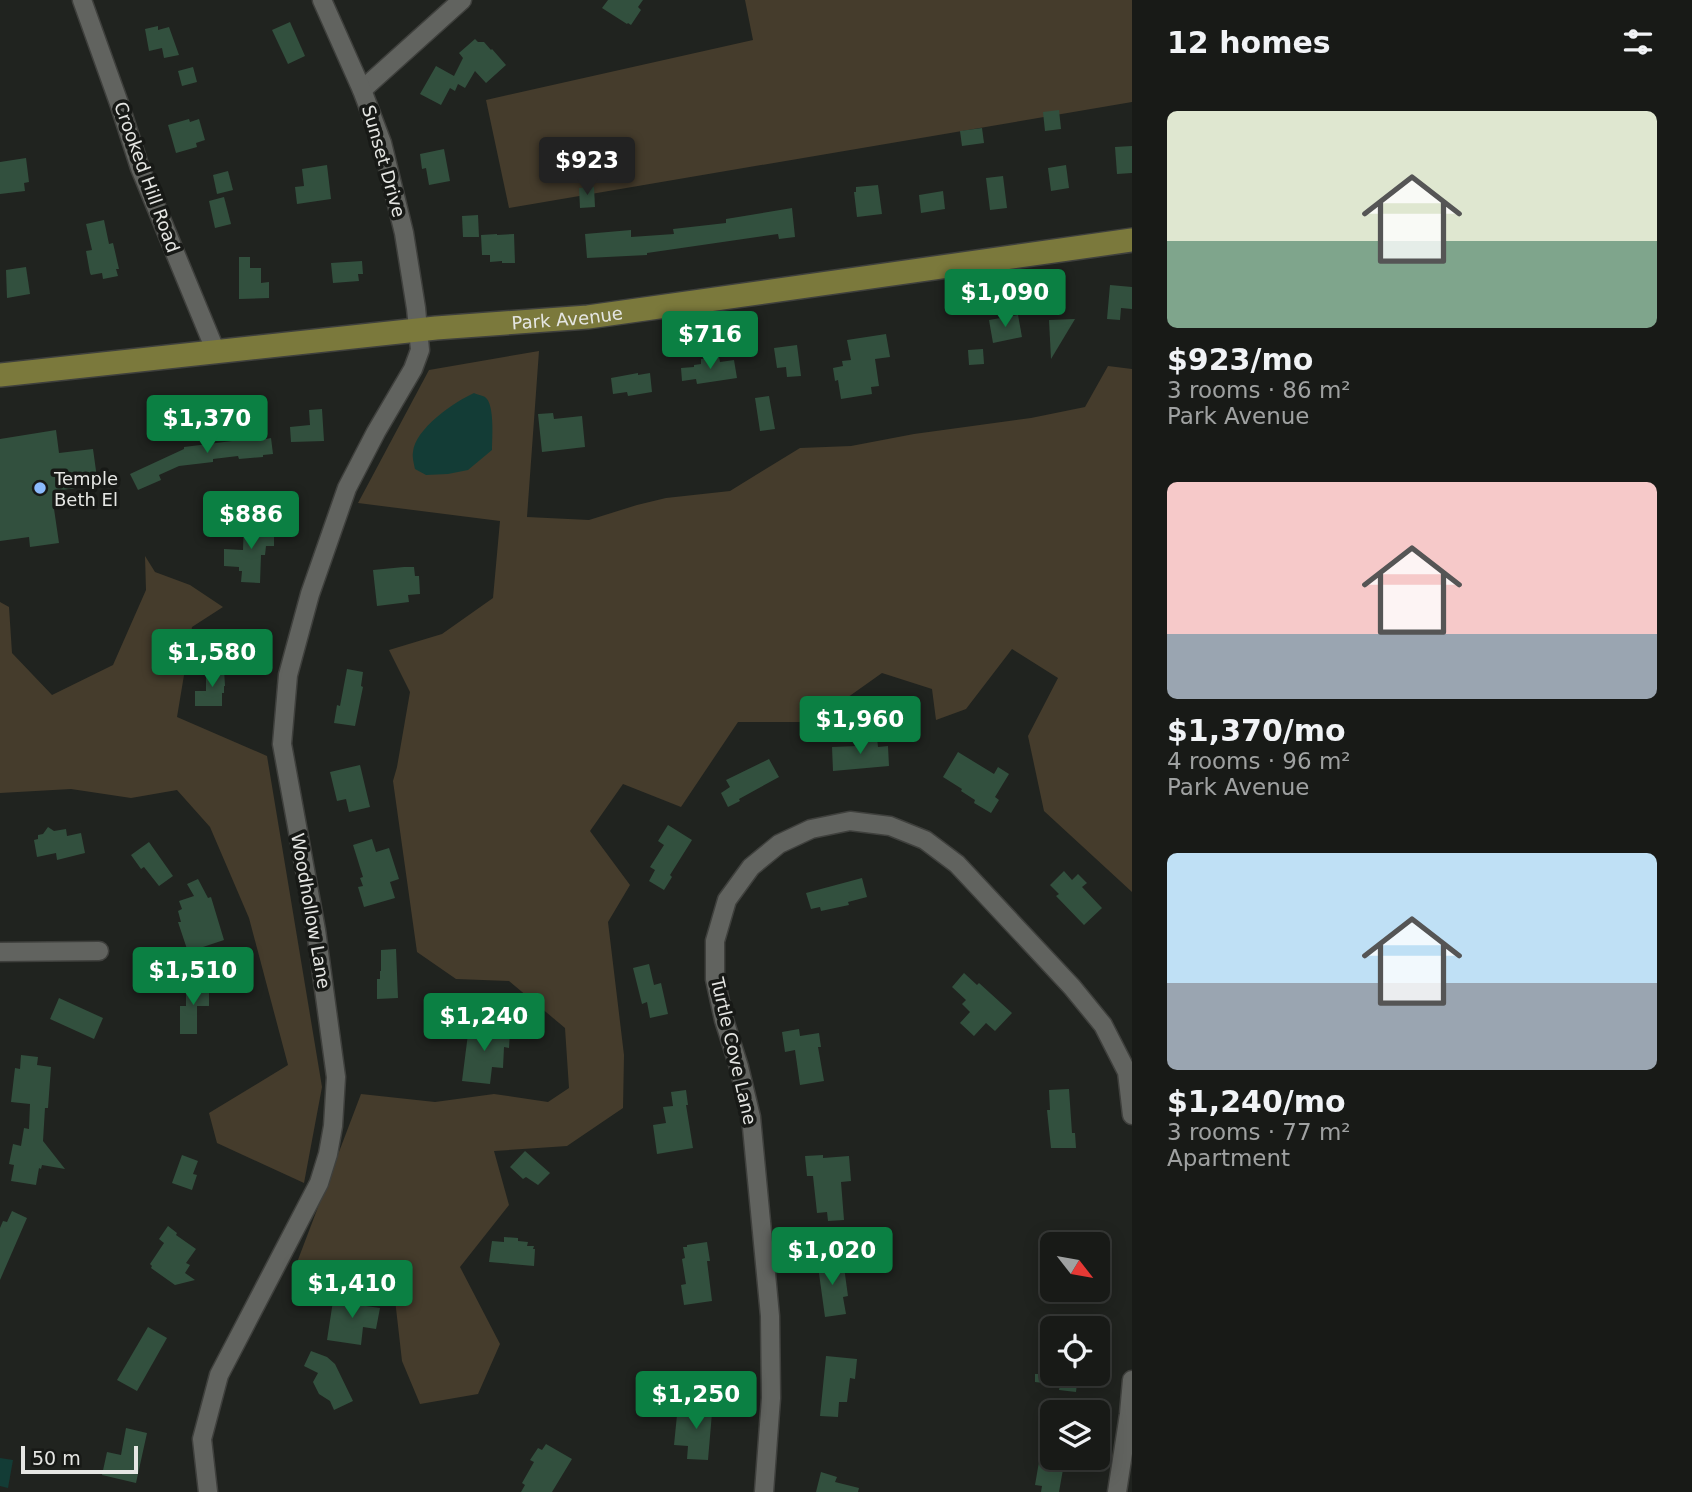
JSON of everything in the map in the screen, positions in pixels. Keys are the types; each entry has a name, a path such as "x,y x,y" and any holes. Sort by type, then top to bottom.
{"main road":[{"name":"Park Avenue","path":"0,375 418,330 588,317 1132,240"}],"street":[{"name":"Crooked Hill Road","path":"82,0 140,168 216,352"},
{"name":"Sunset Drive","path":"322,0 382,143 404,233 418,330"},
{"path":"362,90 462,0"},
{"name":"Woodhollow Lane","path":"208,1492 202,1439 219,1375 318,1183 328,1154 332,1126 336,1077 316,930 282,744 288,675 310,594 347,488 413,369 420,350 418,330"},
{"name":"Turtle Cove Lane","path":"764,1492 771,1398 770,1316 751,1117 715,979 715,941 727,900 751,867 779,845 811,829 850,821 890,826 925,840 957,864 1072,987 1103,1025 1127,1072 1132,1115"},
{"path":"0,953 99,951"},
{"path":"1117,1492 1132,1380"}],"shaded area":[{"path":"745,0 1132,0 1132,102 509,208 486,100 753,40"},
{"path":"539,351 527,517 589,520 666,498 730,491 800,448 851,446 1085,407 1108,366 1132,369 1132,892 1044,811 1028,736 1058,678 1012,649 966,709 936,720 932,689 882,673 813,722 738,722 681,807 623,784 590,831 630,885 608,922 624,1055 623,1108 567,1146 494,1151 509,1205 460,1267 500,1344 478,1394 420,1404 402,1361 392,1273 296,1265 361,1094 435,1102 494,1094 548,1102 569,1088 565,1028 509,981 456,979 417,952 393,781 410,692 389,650 442,634 493,598 500,521 358,503 429,370"},
{"path":"145,556 155,572 190,585 223,607 192,627 177,717 267,756 322,1087 304,1183 217,1143 209,1113 288,1065 249,918 210,827 177,790 131,798 71,789 0,793 0,602 9,607 12,653 52,695 113,665 146,590"}],"water":[{"path":"474,393 485,397 490,407 492,450 468,470 426,475 415,469 413,452 421,434 446,410"},
{"path":"0,1458 13,1460 8,1488 0,1486"}],"building":[{"path":"608,0 643,0 638,7 641,10 631,25 602,8"},
{"path":"290,22 305,56 288,64 272,30"},
{"path":"158,26 158,30 169,27 179,55 164,58 162,48 149,51 145,29"},
{"path":"475,39 484,42 506,65 486,83 475,71 465,88 458,84 455,91 450,88 441,105 420,94 436,66 454,76 463,58 459,53"},
{"path":"193,67 197,82 182,86 178,71"},
{"path":"1059,110 1061,129 1045,131 1043,112"},
{"path":"189,119 190,122 199,119 205,140 196,143 197,147 176,153 168,125"},
{"path":"982,128 984,143 962,146 960,131"},
{"path":"1132,146 1132,173 1117,174 1115,147"},
{"path":"444,149 450,181 429,185 426,168 422,169 420,154"},
{"path":"26,158 29,182 24,183 25,191 0,194 0,162"},
{"path":"327,165 331,199 297,204 295,187 304,186 302,169"},
{"path":"1066,165 1069,188 1051,191 1048,168"},
{"path":"228,171 233,190 217,194 213,175"},
{"path":"1003,176 1007,208 990,210 986,178"},
{"path":"878,185 882,214 857,217 854,192 856,187"},
{"path":"594,187 595,207 580,208 579,188"},
{"path":"943,191 945,209 921,213 919,195"},
{"path":"224,197 231,224 215,228 209,201"},
{"path":"792,208 795,237 779,239 778,234 647,255 587,258 585,234 631,230 631,237 674,234 673,229 726,223 726,219"},
{"path":"478,215 479,237 463,237 462,216"},
{"path":"104,220 109,244 113,243 119,269 116,269 118,276 103,279 102,273 90,273 86,251 92,250 86,224"},
{"path":"514,234 515,263 490,262 490,255 482,255 481,235"},
{"path":"239,257 250,257 250,268 261,268 261,283 269,282 269,298 239,299"},
{"path":"362,261 363,274 358,274 359,281 333,283 331,263"},
{"path":"26,267 30,294 7,298 6,270"},
{"path":"1110,285 1132,287 1132,309 1121,308 1120,320 1107,319"},
{"path":"1018,315 1022,337 993,343 989,320"},
{"path":"1075,319 1051,359 1049,320"},
{"path":"886,334 890,357 875,359 879,386 871,387 872,394 841,399 833,368 843,366 842,361 851,360 847,340"},
{"path":"797,345 801,376 787,377 786,367 777,368 774,348"},
{"path":"983,349 984,364 969,365 968,350"},
{"path":"719,357 720,362 734,360 737,378 697,384 696,379 682,381 681,368 701,364 701,359"},
{"path":"650,373 652,392 628,396 627,392 613,394 611,378"},
{"path":"769,396 775,429 760,431 755,398"},
{"path":"322,409 324,441 291,442 290,427 310,425 309,410"},
{"path":"553,413 554,419 582,416 585,447 542,452 538,414"},
{"path":"258,426 262,436 271,438 273,454 239,459 238,456 213,459 213,462 179,466 159,475 161,480 138,490 130,474 184,447 240,440 240,430"},
{"name":"Temple Beth El","path":"56,430 59,453 93,449 98,485 62,490 53,502 59,543 30,547 29,537 0,541 0,439"},
{"path":"244,521 272,522 274,546 266,546 265,555 261,555 260,583 241,582 242,571 239,571 239,567 224,566 224,549 243,550"},
{"path":"414,567 415,576 419,576 420,594 408,595 409,602 377,606 373,570"},
{"path":"206,668 224,669 222,706 195,706 195,691 206,691"},
{"path":"347,669 363,672 363,687 355,726 334,723"},
{"path":"877,738 878,747 888,746 889,766 833,771 832,747 858,746 858,739"},
{"path":"958,752 994,774 998,767 1009,774 995,797 999,800 991,813 974,803 975,800 961,791 962,789 943,777"},
{"path":"769,759 779,777 728,807 721,793 730,787 726,780"},
{"path":"360,765 370,807 349,812 346,799 337,801 330,772"},
{"path":"668,825 692,840 664,890 649,881 655,870 650,867 664,845 658,841"},
{"path":"48,827 54,831 66,829 67,836 81,833 85,853 57,860 56,853 37,857 34,840"},
{"path":"372,839 376,852 389,848 399,879 390,882 395,898 364,907 358,887 363,886 360,878 363,877 353,845"},
{"path":"149,842 173,876 159,886 131,855"},
{"path":"1064,871 1072,880 1078,874 1087,883 1082,887 1102,908 1084,925 1056,896 1059,894 1050,885"},
{"path":"862,878 867,897 848,902 849,905 821,911 820,907 811,909 806,893"},
{"path":"198,879 208,898 211,897 224,940 188,952 178,922 181,922 178,911 182,909 179,901 194,896 187,884"},
{"path":"396,949 398,998 377,999 381,950"},
{"path":"649,964 654,985 661,983 668,1014 650,1018 647,1002 642,1004 633,968"},
{"path":"964,973 1012,1013 995,1031 986,1023 974,1036 960,1023 970,1012 962,1004 966,1000 952,987"},
{"path":"186,983 209,986 209,1006 197,1006 197,1034 180,1034 180,1006 186,1006"},
{"path":"59,998 103,1018 94,1039 50,1019"},
{"path":"469,1026 510,1031 509,1048 504,1047 503,1068 492,1067 490,1084 462,1081"},
{"path":"799,1029 800,1036 819,1033 821,1047 818,1047 824,1081 800,1085 795,1050 785,1052 782,1032"},
{"path":"21,1055 38,1057 37,1065 51,1067 43,1141 65,1169 42,1165 36,1185 11,1181 14,1165 9,1164 13,1144 21,1146 24,1128 29,1129 30,1104 11,1102 15,1068 20,1069"},
{"path":"1069,1089 1072,1133 1075,1133 1076,1148 1051,1148 1047,1110 1050,1110 1049,1090"},
{"path":"686,1090 693,1148 657,1154 653,1125 666,1123 663,1107 673,1106 671,1092"},
{"path":"525,1151 550,1173 538,1185 526,1177 523,1179 510,1167"},
{"path":"182,1155 198,1161 193,1174 197,1175 192,1190 172,1183"},
{"path":"823,1155 823,1158 849,1156 851,1181 841,1182 844,1220 828,1221 827,1212 817,1213 813,1176 807,1176 805,1156"},
{"path":"12,1211 27,1218 0,1280 0,1228 3,1221 7,1222"},
{"path":"168,1226 196,1249 186,1263 190,1265 185,1273 195,1280 175,1285 151,1268 150,1264 164,1243 159,1239"},
{"path":"504,1237 518,1238 518,1241 528,1242 527,1246 534,1246 534,1266 489,1262 492,1241 504,1242"},
{"path":"707,1242 712,1301 684,1305 681,1285 686,1284 683,1247"},
{"path":"834,1257 835,1268 844,1267 848,1296 843,1297 846,1314 825,1317 817,1259"},
{"path":"349,1294 367,1297 366,1306 380,1308 376,1329 363,1327 361,1345 327,1340 333,1301 348,1303"},
{"path":"148,1327 167,1338 137,1391 117,1380"},
{"path":"311,1351 327,1357 335,1364 353,1401 334,1410 330,1401 319,1394 313,1382 318,1373 304,1366"},
{"path":"826,1356 857,1359 855,1379 850,1378 847,1402 839,1402 838,1417 820,1416"},
{"path":"1035,1374 1040,1374 1040,1383 1035,1382"},
{"path":"1060,1386 1077,1386 1076,1392 1059,1390"},
{"path":"696,1400 713,1401 708,1460 687,1459 688,1446 674,1445 677,1415 695,1414"},
{"path":"126,1428 147,1433 136,1483 102,1475 107,1452 121,1455"},
{"path":"546,1444 572,1459 552,1492 521,1492 525,1485 522,1483 534,1462 530,1460 538,1448 542,1450"},
{"path":"1040,1456 1040,1470 1063,1470 1059,1492 1041,1492 1042,1486 1035,1485"},
{"path":"821,1472 837,1477 835,1482 859,1488 858,1492 816,1492"}],"place":[{"name":"Temple Beth El","path":"40,488"}]}
